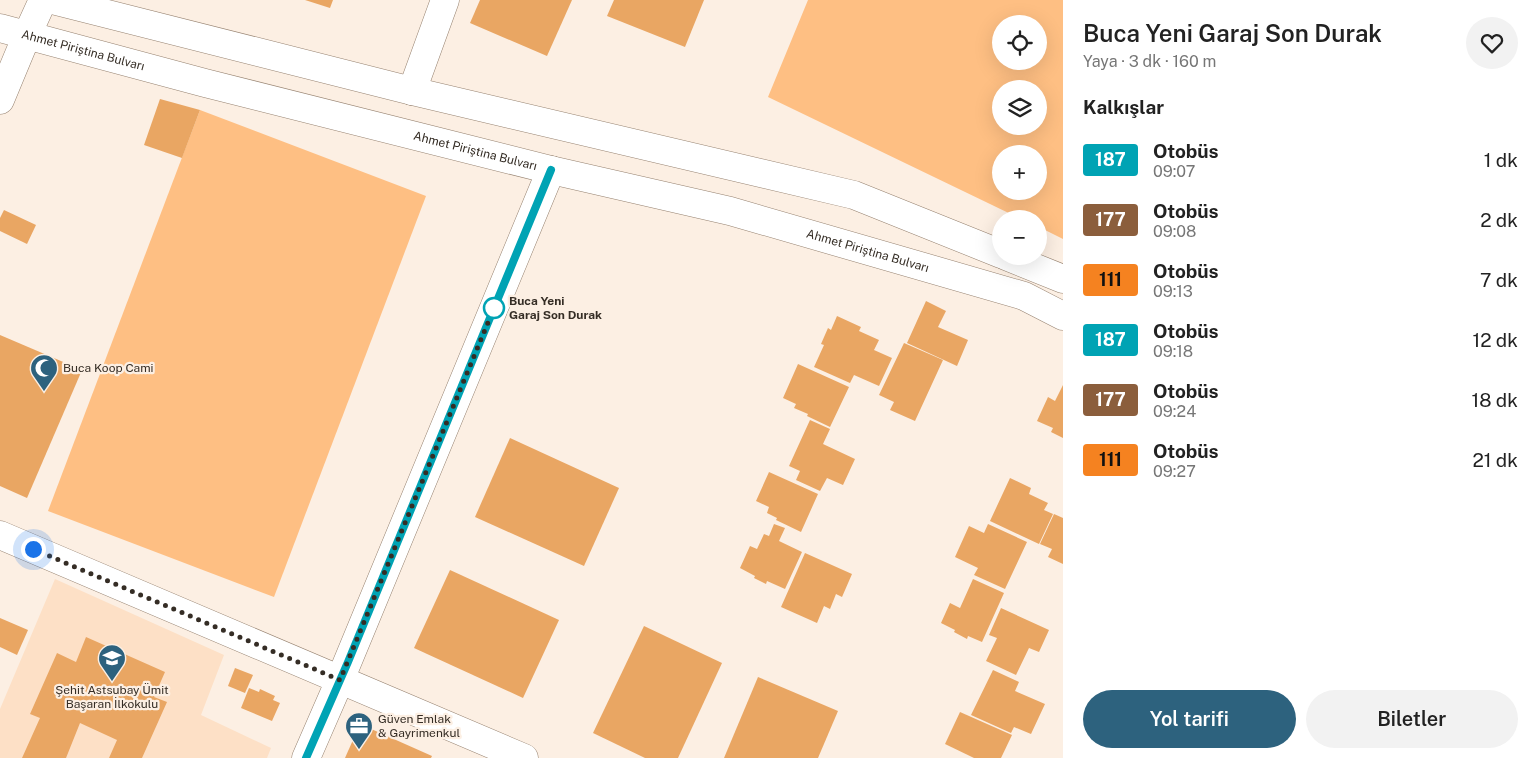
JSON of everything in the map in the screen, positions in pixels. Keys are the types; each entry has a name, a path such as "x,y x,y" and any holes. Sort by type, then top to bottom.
{"main road":[{"path":"0,100 44,0"},
{"path":"52,0 412,91 854,195 992,250"},
{"path":"412,91 445,0"},
{"name":"Ahmet Piriştina Bulvarı","path":"0,28 205,83 551,170 730,210 1024,296 1063,316"},
{"path":"306,758 551,170"},
{"path":"1028,265 1063,279"},
{"path":"0,535 524,758"}],"shaded area":[{"path":"808,0 1063,0 1063,239 1047,231 1047,210 1002,210 768,97"},
{"path":"200,110 426,196 274,597 48,511"},
{"name":"Şehit Astsubay Ümit Başaran İlkokulu","path":"55,579 224,655 201,715 271,748 267,758 0,758 0,709"}],"building":[{"path":"305,0 333,0 330,8"},
{"path":"480,0 572,0 547,56 470,23"},
{"path":"614,0 704,0 685,47 607,16"},
{"path":"160,99 200,110 182,158 144,145"},
{"path":"4,210 36,225 27,244 0,231 0,218"},
{"path":"926,301 946,311 938,327 968,340 957,366 907,343"},
{"path":"837,316 861,327 859,331 879,340 874,350 892,358 879,386 854,375 850,383 814,367 824,345 821,344 828,328 831,330"},
{"path":"0,335 82,370 27,498 0,486"},
{"path":"904,343 943,360 915,421 890,410 894,402 879,395"},
{"path":"798,364 849,387 830,427 794,408 796,404 783,398"},
{"path":"1063,385 1063,438 1051,432 1053,428 1037,421 1048,397 1055,401"},
{"path":"810,420 830,429 823,444 855,459 843,485 827,478 820,491 796,480 800,471 789,466"},
{"path":"510,438 619,488 584,566 475,517"},
{"path":"769,472 818,494 801,532 776,520 777,518 767,513 769,507 756,501"},
{"path":"1010,478 1031,488 1029,494 1048,503 1044,510 1053,514 1039,544 990,521"},
{"path":"1054,514 1063,518 1063,564 1048,557 1052,549 1040,544"},
{"path":"774,524 785,528 779,541 802,552 785,589 767,581 766,584 740,568 750,546 757,549 764,534 769,536"},
{"path":"988,524 1027,542 1005,589 974,575 978,568 955,557 969,526 984,533"},
{"path":"805,553 852,574 842,597 836,594 830,609 824,606 817,623 781,607"},
{"path":"450,570 559,620 523,698 414,648"},
{"path":"973,579 1004,593 982,642 968,636 967,639 941,623 950,603 960,608"},
{"path":"1001,608 1049,630 1039,652 1029,648 1016,675 986,661 997,638 989,635"},
{"path":"0,618 28,630 17,655 0,647"},
{"path":"644,626 722,663 678,758 645,758 593,733"},
{"path":"86,637 165,672 154,697 167,702 142,758 109,758 117,740 80,723 66,758 22,758 40,718 30,714 57,653 76,662"},
{"path":"235,668 253,675 245,693 228,686"},
{"path":"993,670 1019,682 1015,691 1045,704 1031,734 1014,727 1011,733 971,715"},
{"path":"758,677 838,711 818,758 724,758"},
{"path":"249,688 259,692 260,689 275,696 273,700 280,703 272,721 241,708"},
{"path":"960,712 1012,735 1001,758 974,758 945,744"},
{"path":"360,724 432,756 431,758 345,758"}],"bus line":[{"name":"187","path":"306,758 348,662 551,170"}],"place":[{"name":"Buca Yeni Garaj Son Durak","path":"494,308"},
{"name":"Buca Koop Cami","path":"44,392"},
{"name":"Şehit Astsubay Ümit Başaran İlkokulu","path":"112,682"},
{"name":"Güven Emlak & Gayrimenkul","path":"359,750"}],"route":[{"path":"33,549 340,680 494,308"}]}
